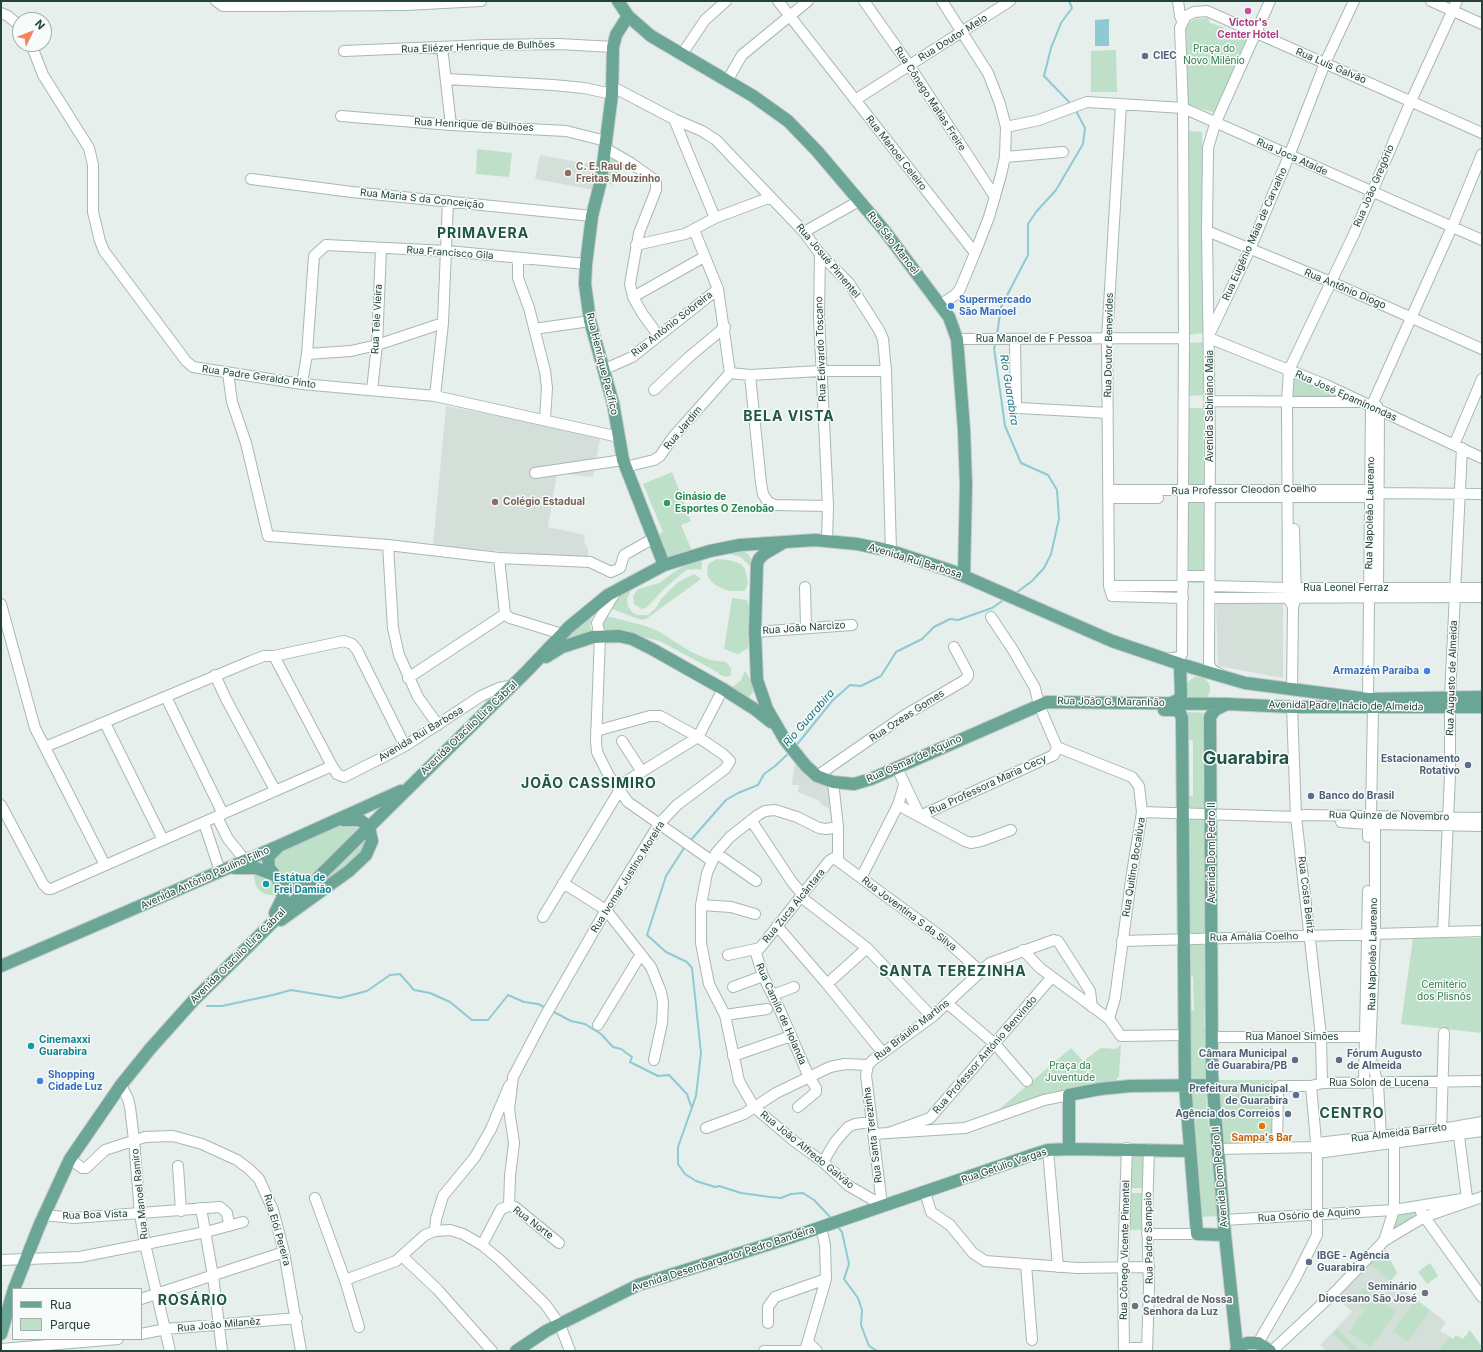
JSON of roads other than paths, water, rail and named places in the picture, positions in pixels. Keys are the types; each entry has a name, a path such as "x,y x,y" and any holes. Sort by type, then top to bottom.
{"main road":[{"name":"Rua São Manoel","path":"618,1 628,16 651,36 753,96 788,121 817,151 905,257 949,318 957,339 966,485 964,575"},
{"name":"Rua Henrique Pacífico","path":"628,16 616,35 613,47 606,144 601,180 592,216 585,284 590,321 605,369 624,464 664,565"},
{"name":"Avenida Rui Barbosa","path":"562,634 587,611 618,590 664,565 723,548 789,542 827,541 857,544 891,551 964,575 1084,630 1180,664"},
{"name":"Rua Osmar de Aquino","path":"783,736 761,694 757,680 755,632 759,559 768,550 789,542"},
{"name":"Avenida Otacílio Lira Cabral","path":"16,1288 44,1215 70,1159 121,1085 150,1049 193,1001 527,672 562,634"},
{"name":"Rua Osmar de Aquino","path":"600,636 619,636 632,640 747,704 763,716 783,736 797,755 817,776 833,782 845,784 862,782 897,768 1039,705"},
{"name":"Avenida Otacílio Lira Cabral","path":"527,672 550,654 562,647 580,640 600,636"},
{"name":"Avenida Padre Inácio de Almeida","path":"1180,664 1246,683 1371,703"},
{"path":"1171,703 1178,700 1181,696 1180,664"},
{"path":"1292,690 1284,694 1283,699 1286,704 1292,706"},
{"path":"747,704 761,694"},
{"name":"Avenida Padre Inácio de Almeida","path":"1211,703 1292,706 1450,702 1482,697"},
{"name":"Rua João G. Maranhão","path":"1039,705 1048,702 1211,703"},
{"name":"Avenida Padre Inácio de Almeida","path":"1450,702 1482,707"},
{"name":"Avenida Dom Pedro II","path":"1197,1234 1225,1235 1212,1085 1210,717 1215,710 1228,704"},
{"name":"Rua João G. Maranhão","path":"1039,705 1047,708 1173,710 1179,712 1182,718 1184,814"},
{"name":"Avenida Antônio Paulino Filho","path":"1,966 336,821 408,788"},
{"path":"1184,814 1185,1085 1197,1234"},
{"path":"262,932 306,903 362,859 371,846 371,832 369,827 360,820 336,821"},
{"path":"262,932 281,903 283,894 277,878 269,868 267,860 272,852 281,845"},
{"path":"222,870 256,868 305,889"},
{"path":"1069,1149 1069,1095 1100,1089 1130,1086 1212,1085"},
{"name":"Rua Getúlio Vargas","path":"823,1226 1048,1150 1127,1148 1190,1150"},
{"name":"Avenida Desembargador Pedro Bandeira","path":"516,1351 529,1341 606,1300 638,1285 823,1226"},
{"path":"1225,1235 1237,1350 1247,1343 1258,1343 1271,1351"},
{"name":"Avenida Otacílio Lira Cabral","path":"1,1334 12,1299"}],"street":[{"path":"216,1 223,6 278,6 406,5 482,1"},
{"path":"682,54 713,5 726,1"},
{"name":"Rua Manoel Celeiro","path":"778,1 975,253"},
{"path":"727,81 742,55 808,1"},
{"name":"Rua Cônego Matias Freire","path":"864,1 909,65 995,197"},
{"path":"940,305 955,295 960,289 972,264 995,197 1005,157 1006,127 994,84 942,1"},
{"path":"1165,659 1180,657 1182,654 1184,338 1183,108 1180,28 1183,22 1180,16 1178,1"},
{"name":"Avenida Sabiniano Maia","path":"1229,678 1211,669 1209,629 1210,401 1207,231 1208,148 1215,124 1270,1"},
{"name":"Rua Eugênio Maia de Carvalho","path":"1209,336 1250,249 1289,156 1325,63 1354,1"},
{"path":"1431,1 1455,6 1482,24"},
{"name":"Rua Doutor Melo","path":"855,100 962,32 1006,2"},
{"name":"Rua Luís Galvão","path":"1183,22 1190,13 1206,6 1255,32 1482,133"},
{"name":"Rua João Gregório","path":"1289,370 1331,282 1411,101 1455,6"},
{"path":"1,13 12,19"},
{"name":"Rua Eliézer Henrique de Bulhões","path":"344,51 507,44 613,47"},
{"path":"442,47 447,79 451,125"},
{"name":"Rua Padre Geraldo Pinto","path":"34,52 43,75 89,148 93,165 93,212 104,251 186,361 193,367 302,384 435,396 545,419 618,437"},
{"name":"Rua Josué Pimentel","path":"447,79 611,90 702,131 716,140 804,232 820,254 848,283 879,330 883,339 886,371 891,551"},
{"name":"Rua Joca Ataíde","path":"1006,127 1039,120 1087,102 1183,108 1215,124 1482,240"},
{"name":"Rua Doutor Benevides","path":"1109,586 1108,339 1121,105"},
{"name":"Rua Henrique de Bulhões","path":"341,116 451,125 566,131 606,144 656,181 656,190 639,233 636,245"},
{"path":"674,119 715,218"},
{"path":"1005,157 1063,152"},
{"name":"Rua Napoleão Laureano","path":"1364,1083 1371,934 1371,703 1375,493 1372,405 1452,227 1482,154"},
{"name":"Rua Maria S da Conceição","path":"251,179 352,192 592,216"},
{"path":"658,335 642,313 633,297 630,284 636,245 660,241 694,230 715,218 771,197"},
{"path":"435,396 443,323 448,201"},
{"path":"804,232 859,201"},
{"path":"694,230 718,288 725,327 727,360 730,373 750,375 820,371 886,371"},
{"name":"Rua Antônio Diogo","path":"1207,231 1331,282 1482,349"},
{"name":"Rua Francisco Gila","path":"308,354 314,256 326,245 447,251 586,264"},
{"name":"Rua Tele Vieira","path":"372,390 376,345 380,248"},
{"name":"Rua Edivardo Toscano","path":"820,254 820,371 828,506 827,541"},
{"path":"633,297 704,257"},
{"path":"518,258 518,278 534,329 547,388 545,419"},
{"name":"Rua António Sobreira","path":"605,369 632,357 718,288"},
{"path":"534,329 590,321"},
{"path":"302,384 308,354 344,352 376,345 443,323"},
{"path":"654,390 689,357 725,327"},
{"name":"Rua José Epaminondas","path":"1209,336 1372,405 1482,458"},
{"name":"Rua Manoel de F Pessoa","path":"957,339 1184,338"},
{"path":"1015,339 1016,405 1022,409 1108,413"},
{"path":"1289,370 1293,607 1292,690"},
{"path":"228,373 232,402 246,443 267,535 271,537 388,545 499,558 590,562 611,572 620,568 624,556 654,538"},
{"name":"Rua Jardim","path":"535,473 654,460 660,456 673,437 730,373"},
{"path":"750,375 763,494 768,502 775,505 828,506"},
{"name":"Rua Augusto de Almeida","path":"1443,932 1450,775 1450,702 1455,592 1458,446 1482,379"},
{"path":"1210,401 1289,398 1372,405"},
{"name":"Rua Professor Cleodon Coelho","path":"1109,494 1482,494"},
{"path":"388,545 394,628 399,655 408,678 418,697 438,725"},
{"path":"499,558 505,614 510,618 562,634"},
{"name":"Rua Leonel Ferraz","path":"1109,586 1183,581 1209,581 1292,593"},
{"path":"1109,586 1112,596 1183,598"},
{"path":"805,587 806,627"},
{"name":"Rua Leonel Ferraz","path":"1210,598 1292,593 1455,592 1482,588"},
{"path":"618,590 597,623 600,636 596,731 597,752 618,789 628,802 693,848 714,857 756,881"},
{"name":"Rua Leonel Ferraz","path":"1455,592 1482,597"},
{"path":"1,604 3,623 33,723 105,864"},
{"path":"408,678 505,614"},
{"path":"991,617 1013,650 1035,688 1039,705 1057,747"},
{"name":"Rua João Narcizo","path":"755,632 806,627 852,625"},
{"path":"45,747 105,723 215,675 264,656 274,656 344,641 352,644 357,650 405,746"},
{"name":"Rua Ozeas Gomes","path":"817,776 905,715 965,680 968,676 968,672 954,647"},
{"path":"1,805 43,884 48,889 55,888 105,864 204,823 275,790 332,766 274,656"},
{"path":"215,675 242,730 275,790"},
{"name":"Avenida Rui Barbosa","path":"332,766 337,774 347,777 405,746 481,696 498,688 514,684"},
{"path":"543,917 618,789 698,737 722,689"},
{"path":"166,697 220,816 228,839 245,860"},
{"name":"Rua Costa Beiriz","path":"1292,706 1296,817 1311,936 1321,1036 1322,1083"},
{"path":"596,731 655,715 664,717 698,737"},
{"path":"105,723 163,840"},
{"name":"Rua Ivomar Justino Moreira","path":"435,1231 436,1219 444,1196 475,1157 491,1129 513,1077 553,1003 606,910 658,824 677,805 725,769 730,761 698,737"},
{"path":"622,741 642,772"},
{"name":"Rua Quitino Bocaiúva","path":"1057,747 1132,777 1139,786 1142,812 1122,940 1115,998 1109,1019"},
{"name":"Rua Professora Maria Cecy","path":"897,768 920,816 1054,754 1057,747"},
{"path":"833,782 838,827 836,859"},
{"path":"861,878 898,805 904,785"},
{"path":"898,805 920,816 947,833 971,843 1011,830"},
{"name":"Rua João Alfredo Galvão","path":"838,827 826,829 819,828 797,817 775,810 765,812 751,820 730,837 714,857 705,880 699,925 705,967 712,992 725,1016 732,1056 739,1081 754,1108 780,1130 823,1162 850,1186 882,1205"},
{"name":"Rua Quinze de Novembro","path":"1142,812 1211,816 1296,817 1304,815 1371,821 1447,821 1482,818"},
{"path":"751,820 802,896 867,948 932,1017"},
{"name":"Rua Quinze de Novembro","path":"1447,821 1482,826"},
{"path":"204,823 222,870"},
{"path":"212,847 228,839"},
{"name":"Rua Joventina S da Silva","path":"836,859 947,941 980,972"},
{"name":"Rua Zuca Alcântara","path":"728,955 755,950 764,944 829,861 836,859"},
{"path":"563,883 606,910 641,954 657,979 663,1003 662,1022 654,1060"},
{"path":"701,905 731,907 755,914"},
{"path":"777,926 827,984 883,1053"},
{"name":"Rua Amália Coelho","path":"1122,940 1482,931"},
{"name":"Rua Bráulio Martins","path":"706,1128 744,1114 776,1092 830,1067 845,1064 868,1065 948,1004 994,960 1054,940 1058,942 1090,990 1092,1007"},
{"path":"827,984 867,948"},
{"name":"Rua Camilo de Holanda","path":"755,950 763,976 773,995 809,1077 816,1088 816,1092 798,1107"},
{"path":"1023,950 1052,977 1109,1019 1121,1036 1184,1035"},
{"path":"598,1025 641,954"},
{"path":"734,986 763,976"},
{"name":"Rua Professor António Benvindo","path":"890,1133 930,1118 1052,977"},
{"path":"773,995 794,987"},
{"path":"948,1004 994,1044 1027,1081"},
{"path":"725,1016 768,1009"},
{"path":"1442,1133 1444,1033"},
{"path":"732,1056 791,1036"},
{"name":"Rua Manoel Simões","path":"1212,1037 1367,1037"},
{"name":"Rua Napoleão Laureano","path":"1367,1037 1370,1056 1378,1084 1381,1136"},
{"name":"Rua Santa Terezinha","path":"868,1065 866,1075 882,1205"},
{"path":"509,1206 510,1176 514,1143 509,1109 513,1077"},
{"name":"Rua Solon de Lucena","path":"1277,1147 1278,1088 1280,1086 1311,1086 1322,1083 1378,1084 1482,1081"},
{"name":"Rua Manoel Ramiro","path":"121,1085 128,1099 134,1140 140,1214 145,1244 170,1351"},
{"path":"1258,1343 1295,1279 1317,1235 1317,1148 1311,1086"},
{"name":"Rua Professor António Benvindo","path":"873,1134 910,1133 965,1128 1044,1100 1069,1095"},
{"path":"823,1162 835,1142 848,1127 854,1124 871,1122"},
{"name":"Rua Almeida Barreto","path":"1218,1149 1277,1147 1317,1148 1394,1144 1458,1130 1482,1122"},
{"path":"1458,1130 1467,1198"},
{"name":"Rua Almeida Barreto","path":"1458,1130 1482,1131"},
{"name":"Rua Almeida Barreto","path":"1317,1148 1381,1136 1442,1133"},
{"name":"Rua Elói Pereira","path":"70,1159 82,1168 86,1168 105,1150 134,1140 157,1136 188,1139 237,1160 249,1169 259,1179 266,1191 284,1252 302,1351"},
{"path":"1381,1136 1394,1144 1394,1210 1384,1241"},
{"name":"Rua Cônego Vicente Pimentel","path":"1124,1350 1123,1267 1127,1148"},
{"name":"Rua Padre Sampaio","path":"1147,1349 1149,1149"},
{"path":"1048,1150 1058,1267"},
{"path":"178,1166 181,1210"},
{"path":"925,1192 931,1212 950,1225 979,1258 996,1263 1058,1267 1149,1267"},
{"path":"1271,1351 1336,1292 1384,1241 1424,1217 1482,1197"},
{"name":"Rua Osório de Aquino","path":"1224,1220 1394,1210 1467,1198 1482,1197"},
{"path":"315,1198 359,1327"},
{"name":"Rua Norte","path":"482,1245 501,1209 509,1206 515,1207 559,1243"},
{"path":"1419,1206 1424,1217 1482,1297"},
{"path":"201,1208 213,1276 222,1351"},
{"name":"Rua Boa Vista","path":"44,1215 74,1218 201,1208 222,1208 227,1213 229,1225"},
{"path":"1,1260 80,1257 206,1232 243,1222"},
{"path":"806,1348 826,1279 823,1226"},
{"path":"344,1280 385,1266 402,1256 425,1235 435,1231 450,1230 463,1234 482,1245 529,1287 545,1304 560,1325 570,1351"},
{"path":"1147,1234 1197,1234"},
{"path":"142,1299 284,1252"},
{"path":"402,1256 437,1289 492,1351"},
{"path":"1026,1265 1032,1340"},
{"path":"768,1323 768,1307 775,1297 826,1279"},
{"name":"Rua João Milanêz","path":"142,1334 166,1329 297,1318"},
{"path":"1,1349 106,1340"},
{"path":"764,1351 806,1348 817,1351"},
{"path":"1124,1350 1147,1349"}],"water":[{"path":"1109,19 1109,46 1095,46 1095,20"}],"waterway":[{"name":"Rio Guarabira","path":"1069,1 1072,8 1061,23 1051,48 1044,76 1071,104"},
{"name":"Rio Guarabira","path":"997,335 1001,307 1028,255 1028,224 1036,212 1056,190 1083,144 1085,128 1075,109"},
{"name":"Rio Guarabira","path":"996,342 994,348 1005,426 1021,463 1048,475 1057,490 1059,519 1051,554 1044,568 1032,581 1016,593"},
{"name":"Rio Guarabira","path":"795,747 832,701 850,685 861,686 881,676 896,652 922,639 934,627 950,619 958,620 992,608 1005,599"},
{"name":"Rio Guarabira","path":"690,841 726,800 738,793 758,785 764,774 789,753"},
{"name":"Rio Guarabira","path":"686,845 666,876 647,935 666,952 687,962 692,968 701,1053 696,1096 678,1147 678,1164 685,1174 696,1181 715,1187 719,1186 741,1193 781,1198 791,1194 803,1193 814,1200 832,1219"},
{"path":"207,1006 222,1006 291,990 340,998 367,991 390,975 400,974 414,990 430,993 450,1002 472,1020 488,1020 508,995 524,1002 538,1004 546,1008"},
{"path":"552,1011 571,1021 585,1024 601,1034 613,1047 621,1049 632,1057 630,1062 658,1076 669,1075 687,1094 691,1106"},
{"name":"Rio Guarabira","path":"837,1226 842,1232 849,1264 844,1279 858,1298 862,1310 861,1325 869,1346 877,1351"}],"place":[{"name":"Victor's Center Hotel","path":"1248,11"},
{"name":"CIEC","path":"1145,56"},
{"name":"C. E. Raul de Freitas Mouzinho","path":"568,173"},
{"name":"Supermercado São Manoel","path":"951,306"},
{"name":"Colégio Estadual","path":"495,502"},
{"name":"Ginásio de Esportes O Zenobão","path":"667,503"},
{"name":"Armazém Paraíba","path":"1427,671"},
{"name":"Estacionamento Rotativo","path":"1468,765"},
{"name":"Banco do Brasil","path":"1311,796"},
{"name":"Estátua de Frei Damião","path":"266,884"},
{"name":"Cinemaxxi Guarabira","path":"31,1046"},
{"name":"Câmara Municipal de Guarabira/PB","path":"1295,1060"},
{"name":"Fórum Augusto de Almeida","path":"1339,1060"},
{"name":"Shopping Cidade Luz","path":"40,1081"},
{"name":"Prefeitura Municipal de Guarabira","path":"1296,1095"},
{"name":"Agência dos Correios","path":"1288,1114"},
{"name":"Sampa's Bar","path":"1262,1126"},
{"name":"IBGE - Agência Guarabira","path":"1309,1262"},
{"name":"Seminário Diocesano São José","path":"1425,1293"},
{"name":"Catedral de Nossa Senhora da Luz","path":"1135,1306"}],"district":[{"name":"PRIMAVERA","path":"483,234"},
{"name":"BELA VISTA","path":"789,417"},
{"name":"Guarabira","path":"1246,759"},
{"name":"JOÃO CASSIMIRO","path":"589,784"},
{"name":"SANTA TEREZINHA","path":"953,972"},
{"name":"CENTRO","path":"1352,1114"},
{"name":"ROSÁRIO","path":"193,1301"}],"park label":[{"name":"Praça do Novo Milênio","path":"1214,54"},
{"name":"Cemitério dos Plisnôs","path":"1444,990"},
{"name":"Praça da Juventude","path":"1070,1072"}]}
